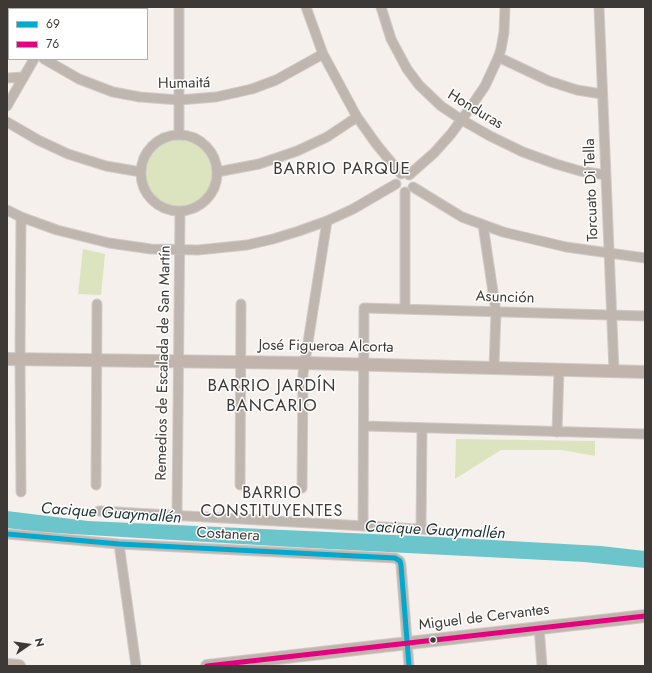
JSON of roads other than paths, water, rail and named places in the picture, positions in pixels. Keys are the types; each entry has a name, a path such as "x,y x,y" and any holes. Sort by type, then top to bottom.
{"street":[{"path":"178,134 179,7"},
{"path":"306,7 323,54 357,117 377,145 405,174 413,179 409,189 405,309"},
{"name":"Honduras","path":"381,7 391,39 398,54 412,77 434,100 462,120 490,136 539,158 580,170 606,175"},
{"path":"505,7 504,32 498,57 484,86 462,120 440,147 405,174 397,178 396,184 399,189 409,189 451,211 483,225 546,243 609,254 645,258"},
{"name":"Torcuato Di Tella","path":"599,7 614,371"},
{"name":"Humaitá","path":"46,60 79,79 113,92 140,97 179,100 216,97 252,89 276,80 323,54"},
{"path":"498,57 549,81 577,90 602,94"},
{"path":"7,106 33,60"},
{"path":"7,78 24,77"},
{"path":"217,172 259,164 297,152 327,137 357,117"},
{"path":"7,122 38,140 68,154 106,166 141,172"},
{"path":"178,134 190,136 201,141 210,150 215,160 217,172 214,187 206,199 190,209 180,211 168,209 157,204 148,195 142,184 141,172 142,161 148,150 156,142 167,136 178,134"},
{"path":"7,210 21,217 68,234 106,243 137,248 179,250 217,249 247,245 287,235 327,220 366,202 396,184"},
{"name":"Remedios de Escalada de San Martín","path":"177,515 180,211"},
{"path":"21,217 21,492"},
{"path":"302,488 304,362 327,220"},
{"path":"483,225 496,312 494,367"},
{"path":"96,485 97,304"},
{"path":"240,485 241,304"},
{"name":"Asunción","path":"364,364 364,308 645,316"},
{"name":"José Figueroa Alcorta","path":"7,359 304,362 645,372"},
{"path":"363,526 364,364"},
{"path":"556,432 559,369"},
{"path":"364,426 645,434"},
{"path":"421,529 422,428"},
{"path":"98,511 435,530"},
{"name":"Costanera","path":"7,534 119,544 395,558 400,561 401,565 407,644"},
{"path":"119,544 136,666"},
{"name":"Miguel de Cervantes","path":"207,666 645,616"},
{"path":"539,627 542,666"},
{"path":"407,644 409,666"},
{"path":"7,665 19,666"}],"water":[{"path":"7,511 88,521 601,546 645,551 645,568 584,562 38,532 7,528"}],"district":[{"name":"BARRIO PARQUE","path":"342,170"},
{"name":"BARRIO JARDÍN BANCARIO","path":"272,397"},
{"name":"BARRIO CONSTITUYENTES","path":"272,503"}],"water label":[{"name":"Cacique Guaymallén","path":"111,514"},
{"name":"Cacique Guaymallén","path":"435,531"}]}
